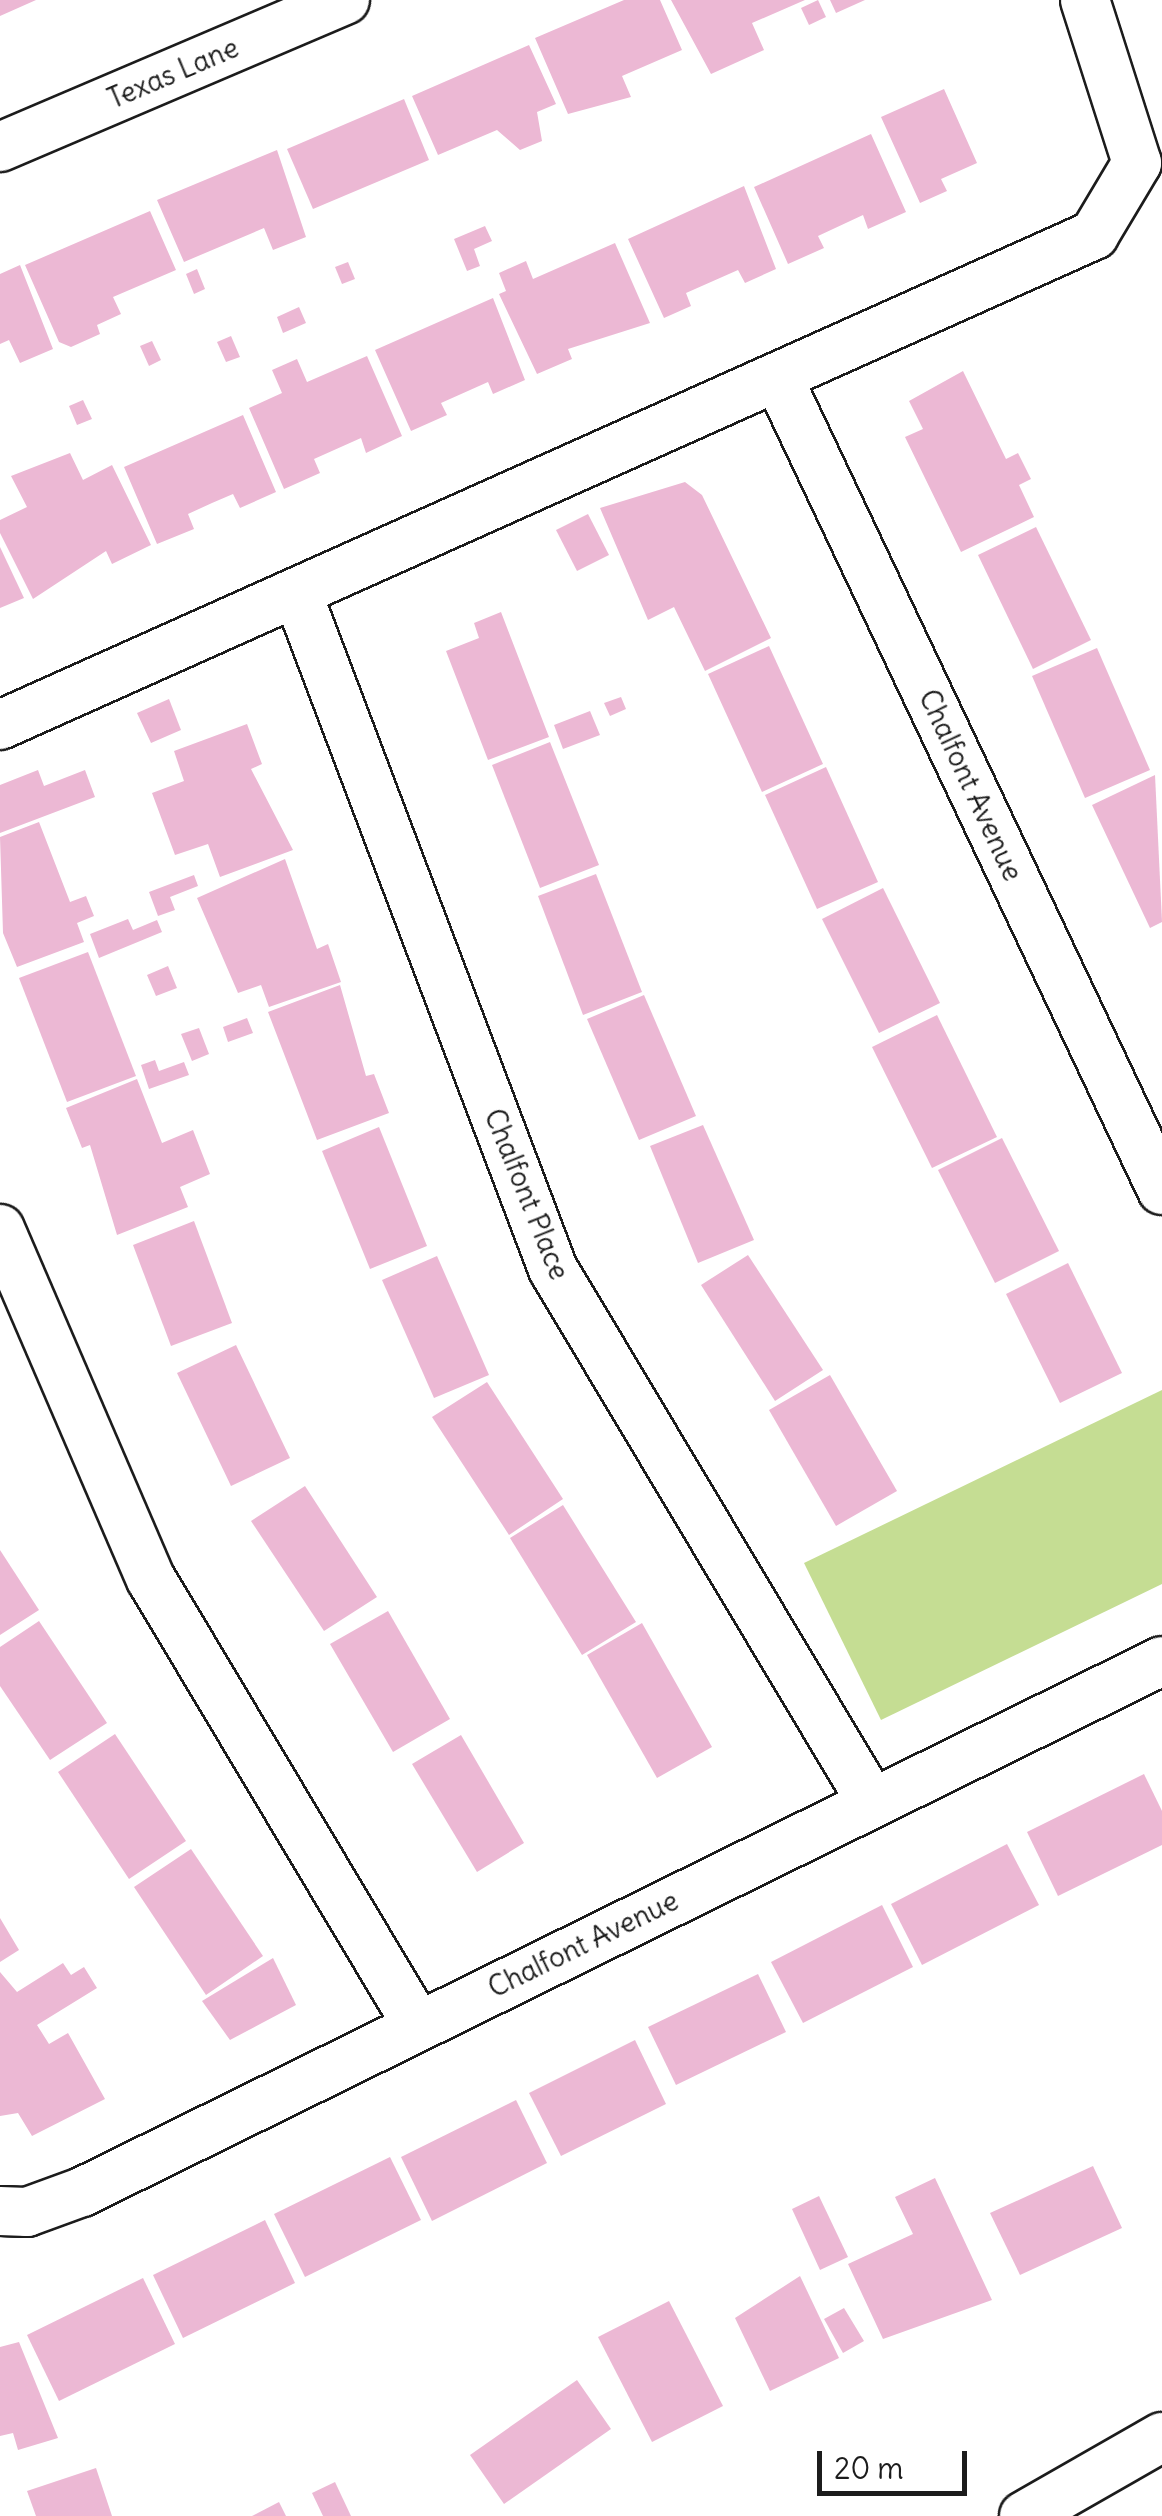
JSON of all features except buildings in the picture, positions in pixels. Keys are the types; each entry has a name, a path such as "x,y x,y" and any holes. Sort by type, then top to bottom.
{"street":[{"name":"Texas Lane","path":"0,147 346,0"},
{"path":"0,725 299,598 1094,235 1150,166 1084,0"},
{"name":"Chalfont Avenue","path":"780,380 1162,1190"},
{"name":"Chalfont Place","path":"299,598 553,1269 871,1801"},
{"path":"0,1229 151,1580 418,2026"},
{"name":"Chalfont Avenue","path":"0,2211 27,2212 82,2192 1162,1660"},
{"path":"1024,2516 1162,2437"}],"green space":[{"path":"1162,1390 1162,1584 881,1720 804,1563"}]}
